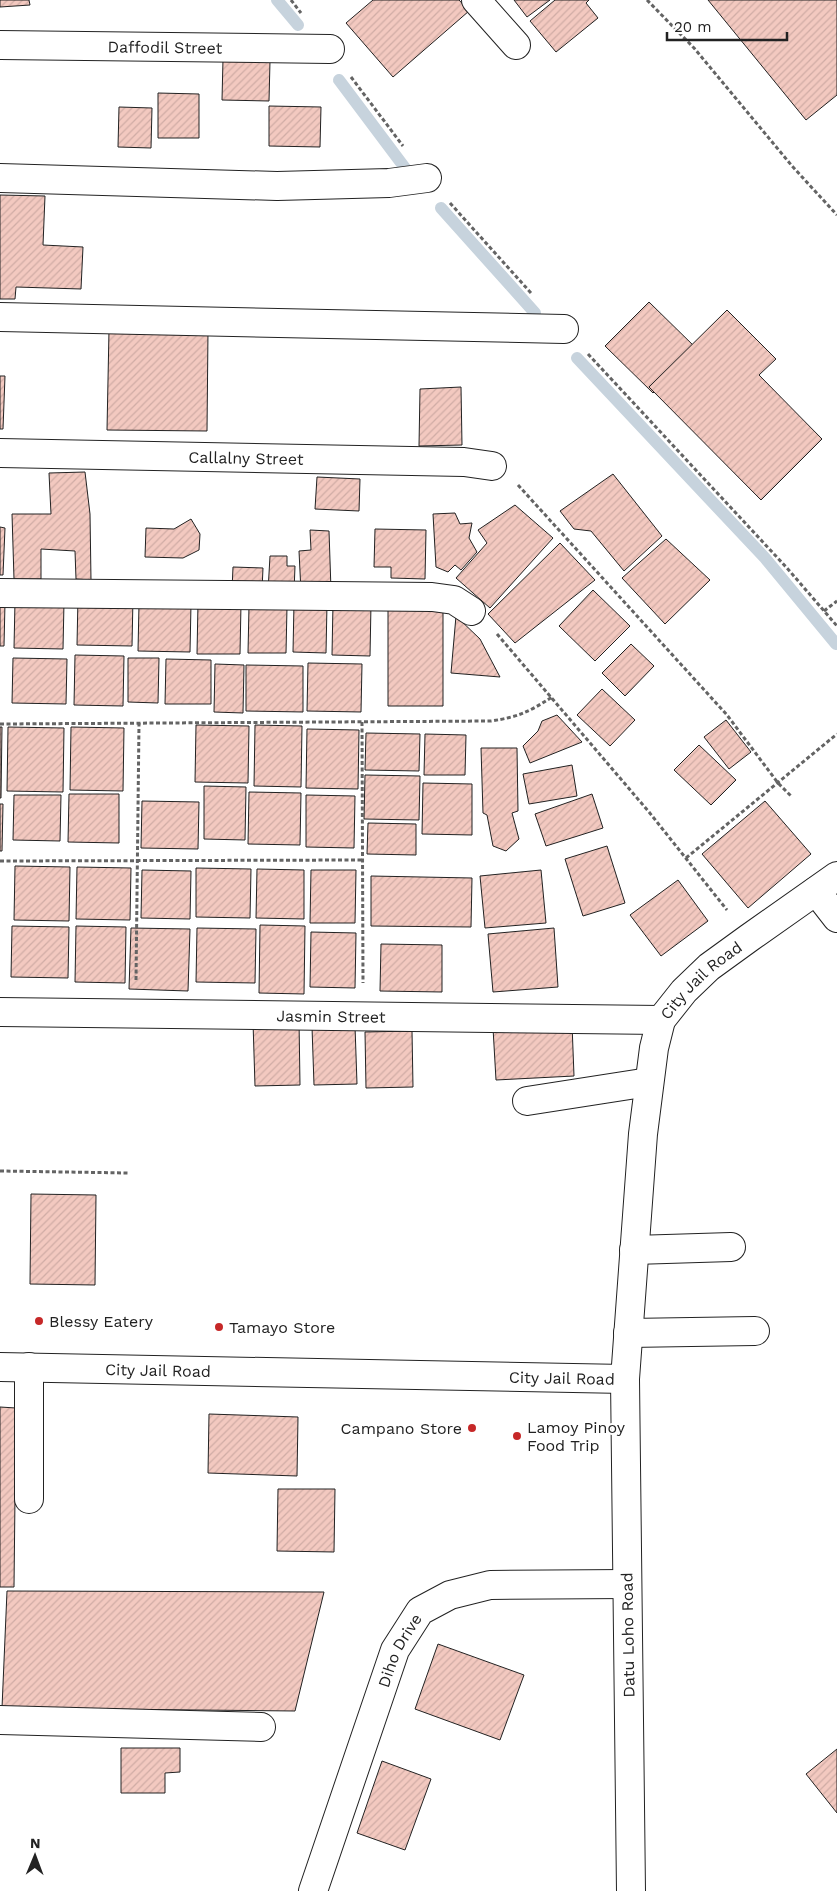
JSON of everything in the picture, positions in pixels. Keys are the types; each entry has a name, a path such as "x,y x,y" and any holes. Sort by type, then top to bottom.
{"street":[{"path":"476,0 516,45"},
{"name":"Daffodil Street","path":"0,44 330,49"},
{"path":"0,178 277,186 389,183 427,178"},
{"path":"0,317 564,329"},
{"name":"Callalny Street","path":"0,453 464,462 492,466"},
{"path":"0,593 432,597 454,600 471,611"},
{"path":"826,883 837,918"},
{"name":"City Jail Road","path":"0,1367 625,1379 649,1082 654,1048 661,1020 684,991 709,968 826,883"},
{"name":"Jasmin Street","path":"0,1012 661,1020"},
{"path":"527,1101 649,1082"},
{"path":"634,1250 731,1247"},
{"path":"628,1333 755,1331"},
{"path":"29,1367 30,1499"},
{"name":"Datu Loho Road","path":"625,1379 631,1891"},
{"name":"Diho Drive","path":"313,1891 395,1650 420,1611 450,1595 490,1585 627,1584"},
{"path":"0,1720 261,1727"}],"path":[{"path":"647,0 694,48 792,166 837,215"},
{"path":"492,466 514,480 727,716 778,783 791,796"},
{"path":"824,611 837,602"},
{"path":"471,611 483,618 552,697 686,858 749,938"},
{"path":"0,724 491,721 528,713 552,697"},
{"path":"362,722 364,1016"},
{"path":"136,1013 139,723"},
{"path":"686,858 837,734"},
{"path":"0,861 363,860"},
{"path":"0,1171 129,1172"}],"building":[{"path":"0,0 29,0 30,5 0,7"},
{"path":"373,0 459,0 469,11 393,77 346,23"},
{"path":"514,0 550,0 527,17"},
{"path":"555,0 589,0 586,3 598,18 556,52 530,21"},
{"path":"708,0 837,0 837,95 806,120"},
{"path":"223,59 270,61 269,101 222,100"},
{"path":"158,93 199,94 199,138 158,138"},
{"path":"269,106 321,107 320,147 269,146"},
{"path":"119,107 152,108 151,148 118,147"},
{"path":"0,195 45,196 43,245 83,247 81,289 16,287 15,299 0,299"},
{"path":"649,302 696,348 653,393 605,346"},
{"path":"727,310 776,359 759,375 822,439 761,500 649,387"},
{"path":"109,330 208,331 207,431 107,430"},
{"path":"0,376 5,376 3,429 0,429"},
{"path":"461,387 462,445 419,446 420,389"},
{"path":"85,472 90,514 91,580 76,579 75,551 41,549 41,579 14,579 12,514 51,514 49,473"},
{"path":"613,474 662,536 624,571 591,531 574,529 560,511"},
{"path":"317,477 360,479 359,511 315,509"},
{"path":"515,505 553,538 490,608 456,578 487,543 478,530"},
{"path":"455,513 460,524 472,523 469,538 477,552 461,570 455,565 448,572 436,567 433,514"},
{"path":"191,519 200,534 199,550 183,558 145,557 146,528 174,529"},
{"path":"0,527 5,528 3,575 0,575"},
{"path":"375,529 426,530 425,579 391,578 391,567 374,567"},
{"path":"310,530 329,531 331,590 301,592 299,551 311,550"},
{"path":"666,539 710,580 665,624 622,578"},
{"path":"560,543 595,580 515,643 488,614"},
{"path":"270,556 287,556 287,566 295,566 294,592 268,591"},
{"path":"233,567 263,568 262,590 232,590"},
{"path":"593,590 630,626 595,661 559,626"},
{"path":"78,597 133,597 132,646 77,645"},
{"path":"15,601 64,602 63,649 14,648"},
{"path":"0,603 5,603 4,646 0,646"},
{"path":"198,603 241,604 240,654 197,654"},
{"path":"294,603 327,604 326,653 293,652"},
{"path":"333,603 371,604 370,656 332,655"},
{"path":"139,604 191,604 190,652 138,651"},
{"path":"249,606 287,607 286,653 248,653"},
{"path":"388,607 443,610 443,706 388,706"},
{"path":"456,616 480,639 500,677 451,673"},
{"path":"631,644 654,666 625,696 602,673"},
{"path":"75,655 124,656 123,706 74,705"},
{"path":"13,658 67,659 66,704 12,703"},
{"path":"128,658 159,658 158,703 128,702"},
{"path":"166,659 211,660 211,704 165,704"},
{"path":"308,663 362,664 361,712 307,711"},
{"path":"215,664 244,665 243,713 214,712"},
{"path":"246,665 303,666 303,712 246,711"},
{"path":"602,689 635,720 610,746 577,715"},
{"path":"557,715 582,742 530,763 523,746 538,731 542,721"},
{"path":"726,720 751,752 729,769 704,737"},
{"path":"196,725 249,726 248,783 195,782"},
{"path":"255,725 302,726 301,787 254,786"},
{"path":"0,727 2,727 1,798 0,798"},
{"path":"8,727 64,728 63,792 7,791"},
{"path":"71,727 124,728 123,791 70,790"},
{"path":"307,729 359,730 358,789 306,788"},
{"path":"366,733 420,734 419,771 365,770"},
{"path":"425,734 466,735 465,775 424,775"},
{"path":"699,745 736,780 711,805 674,770"},
{"path":"481,748 517,748 518,811 512,813 519,839 506,851 493,846 487,815 483,813"},
{"path":"572,765 577,796 529,804 523,774"},
{"path":"365,775 420,776 419,820 364,819"},
{"path":"423,783 472,784 472,835 422,834"},
{"path":"204,786 246,787 245,840 204,839"},
{"path":"249,792 301,793 300,845 248,844"},
{"path":"69,794 119,794 119,843 68,842"},
{"path":"592,794 603,828 546,846 535,814"},
{"path":"14,795 61,795 60,841 13,840"},
{"path":"306,795 355,796 354,848 306,847"},
{"path":"142,801 199,802 198,849 141,848"},
{"path":"765,801 811,854 748,908 702,854"},
{"path":"0,804 3,804 2,851 0,851"},
{"path":"368,823 416,824 416,855 367,854"},
{"path":"607,846 625,903 583,916 565,859"},
{"path":"15,866 70,867 69,921 14,920"},
{"path":"77,867 131,868 130,920 76,919"},
{"path":"196,868 251,869 250,918 196,917"},
{"path":"257,869 304,870 304,919 256,918"},
{"path":"142,870 191,871 190,919 141,918"},
{"path":"311,870 356,870 355,923 310,923"},
{"path":"541,870 546,923 485,928 480,876"},
{"path":"371,876 472,878 471,927 371,926"},
{"path":"678,880 708,921 661,956 630,915"},
{"path":"260,925 305,926 304,994 259,993"},
{"path":"12,926 69,927 68,978 11,977"},
{"path":"76,926 126,927 125,983 75,982"},
{"path":"131,928 190,929 188,991 129,989"},
{"path":"197,928 256,929 255,983 196,982"},
{"path":"554,928 558,987 493,992 488,934"},
{"path":"311,932 356,933 355,988 310,987"},
{"path":"381,944 442,945 442,992 380,991"},
{"path":"299,1021 300,1085 255,1086 253,1022"},
{"path":"572,1024 574,1076 496,1080 493,1028"},
{"path":"355,1026 357,1084 314,1085 312,1027"},
{"path":"412,1031 413,1087 366,1088 365,1032"},
{"path":"31,1194 96,1195 95,1285 30,1284"},
{"path":"0,1407 16,1408 14,1587 0,1587"},
{"path":"209,1414 298,1417 297,1476 208,1473"},
{"path":"278,1489 335,1489 334,1552 277,1551"},
{"path":"7,1591 324,1592 295,1711 2,1708"},
{"path":"438,1644 524,1675 500,1740 415,1709"},
{"path":"121,1748 180,1748 180,1772 165,1773 165,1793 121,1793"},
{"path":"837,1749 837,1813 806,1774"},
{"path":"382,1761 431,1779 405,1850 357,1833"}],"waterway":[{"path":"277,0 298,25"},
{"path":"339,80 405,168"},
{"path":"441,208 535,313"},
{"path":"577,358 765,558 836,644"}],"place":[{"name":"Blessy Eatery","path":"39,1321"},
{"name":"Tamayo Store","path":"219,1327"},
{"name":"Campano Store","path":"472,1428"},
{"name":"Lamoy Pinoy Food Trip","path":"517,1436"}]}
